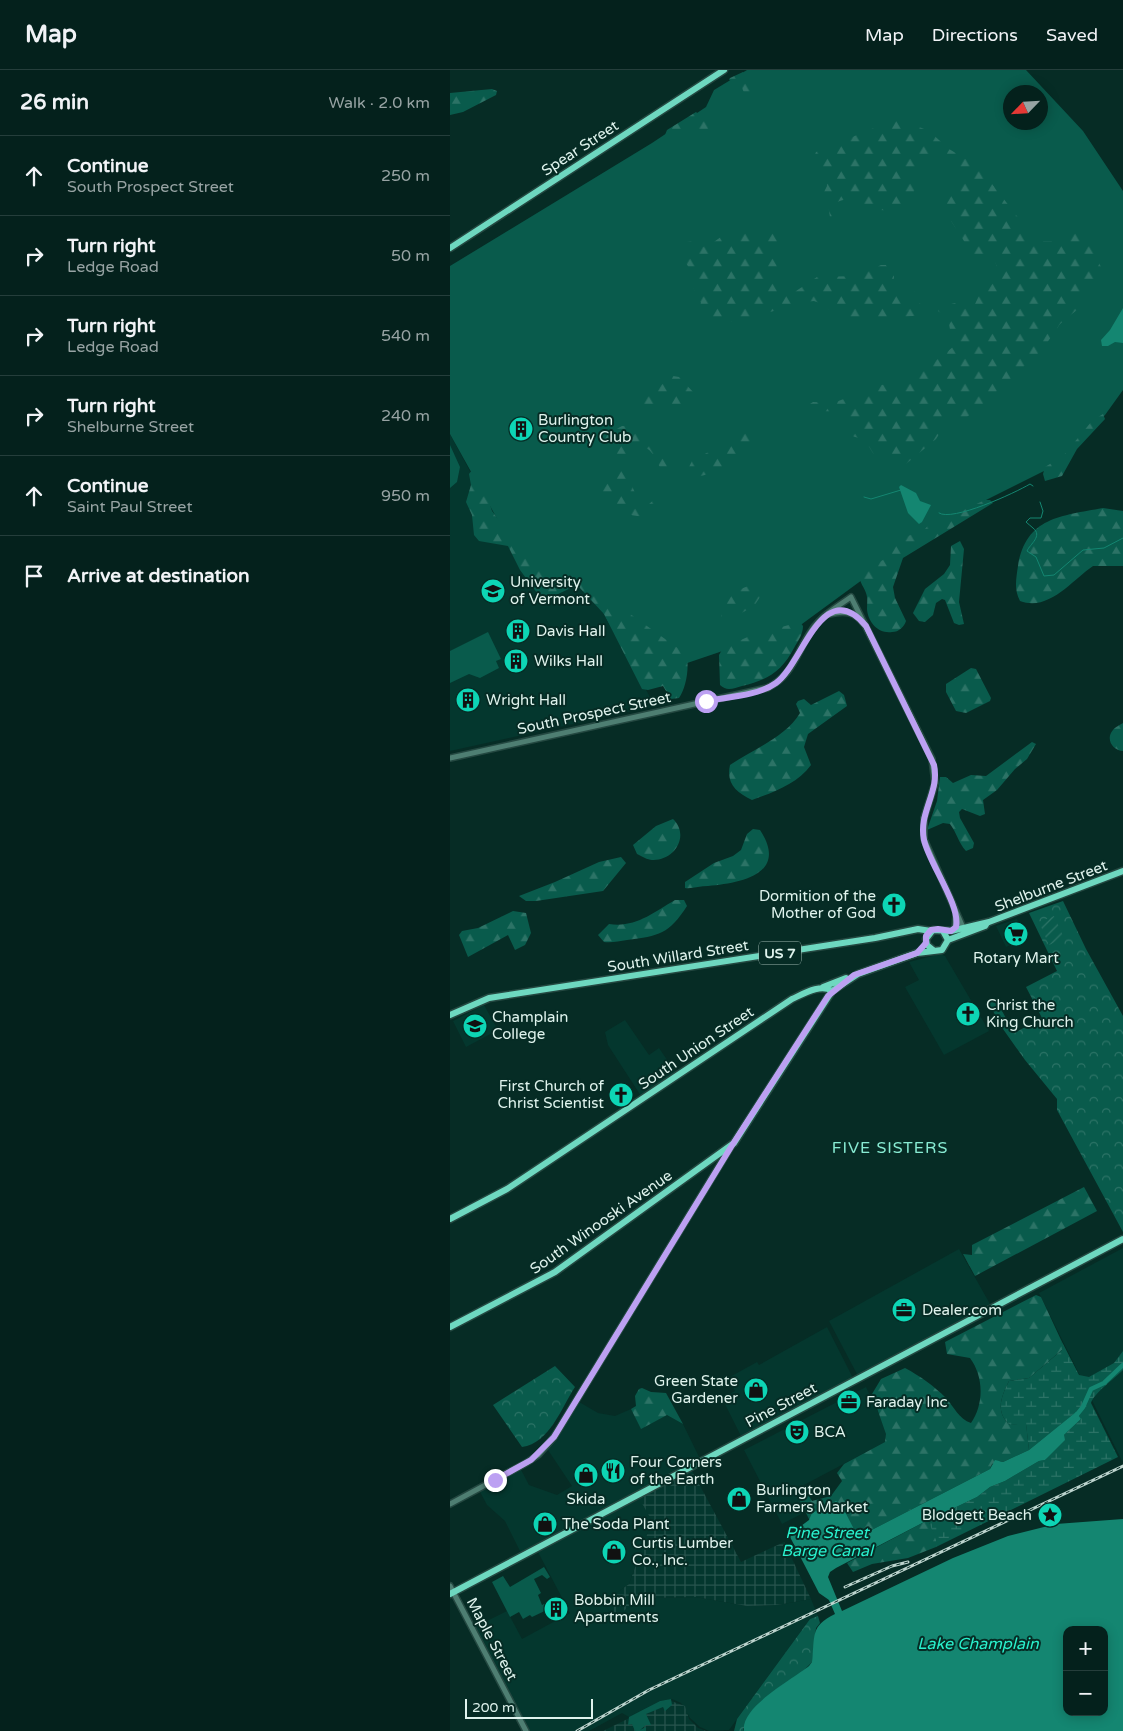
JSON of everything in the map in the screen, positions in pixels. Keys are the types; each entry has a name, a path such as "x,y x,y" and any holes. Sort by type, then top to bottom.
{"main road":[{"name":"Spear Street","path":"450,248 724,70"},
{"name":"Shelburne Street","path":"832,991 854,975 917,953 944,948 948,940 965,930 1123,871"},
{"name":"Shelburne Street","path":"917,953 931,930 965,930"},
{"name":"South Willard Street","path":"450,1015 475,1002 490,997 913,931 931,930"},
{"path":"913,931 926,941 932,950"},
{"path":"943,931 948,940"},
{"name":"South Union Street","path":"450,1219 507,1189 786,1003 854,975"},
{"path":"734,1143 832,991 827,988 820,988"},
{"name":"South Winooski Avenue","path":"450,1328 552,1274 734,1143"},
{"name":"Pine Street","path":"451,1591 1123,1239"}],"street":[{"name":"South Prospect Street","path":"450,758 767,688 786,674 810,632 827,615 851,597 866,626"},
{"path":"827,615 848,612 855,615 866,626 934,765 935,787 924,818 923,833 929,853 965,930"},
{"path":"955,930 956,914"},
{"path":"450,1504 526,1463 549,1444 734,1143"},
{"name":"Maple Street","path":"451,1591 526,1731"}],"shaded area":[{"name":"University of Vermont","path":"450,434 479,488 585,580 655,706 450,751"},
{"path":"1017,919 1025,939 1006,947 996,926"},
{"path":"940,954 945,956 989,1031 944,1055 905,987 919,980 909,962"},
{"name":"Champlain College","path":"484,1005 498,1030 466,1047 453,1021"},
{"path":"625,1020 649,1055 659,1048 676,1073 641,1096 608,1045 605,1032"},
{"path":"1123,1248 1123,1460 1122,1461 1039,1293"},
{"path":"959,1249 990,1304 858,1376 829,1321"},
{"path":"827,1327 853,1378 741,1436 722,1398 735,1391 728,1378 757,1362 759,1365"},
{"path":"866,1387 891,1439 800,1487 811,1509 782,1524 744,1450"},
{"path":"574,1399 598,1413 615,1416 631,1409 641,1428 667,1415 683,1424 703,1465 640,1498 652,1521 629,1584 604,1602 614,1620 626,1609 649,1598 696,1597 747,1606 777,1605 811,1599 818,1616 810,1619 729,1730 709,1731 700,1727 690,1718 681,1703 672,1699 660,1701 629,1717 622,1713 589,1731 529,1731 475,1627 507,1611 522,1639 570,1613 538,1552 524,1559 505,1521 487,1505 477,1486 518,1464 529,1485 557,1495 572,1486 544,1444"},
{"path":"692,1471 741,1562 784,1542 811,1599 777,1605 747,1606 696,1597 649,1598 626,1609 614,1620 604,1602 629,1584 652,1521 639,1498"},
{"path":"671,1701 685,1706 689,1719 698,1728 706,1731 603,1731 660,1703"}],"green space":[{"name":"Burlington Country Club","path":"747,70 1026,70 1040,85 1003,85 1003,130 1048,130 1048,94 1083,131 1123,191 1123,390 1105,415 1056,465 980,503 862,580 802,624 640,679 585,580 543,601 450,434 450,266 652,143 706,107 714,90"},
{"path":"743,72 751,86 753,95 745,95 740,83 729,80"},
{"path":"492,89 497,91 496,95 463,112 450,115 450,93"},
{"path":"696,112 707,122 709,132 706,133 688,127 665,135 667,130"},
{"path":"902,120 929,131 949,149 979,167 1038,241 1052,241 1072,230 1090,245 1103,271 1101,275 1086,287 1078,309 1060,324 1042,350 974,412 964,419 951,421 945,425 936,439 900,469 896,466 891,455 887,454 880,459 874,455 865,440 852,436 843,415 812,409 810,404 813,402 833,403 881,385 910,381 953,347 948,318 938,311 940,307 955,303 968,308 975,304 979,295 992,284 997,267 993,256 980,260 973,255 944,210 943,202 961,185 964,177 955,162 940,156 920,154 917,156 919,181 906,208 893,211 868,209 855,200 849,199 837,202 836,216 830,217 828,205 822,196 827,186 824,172 816,164 814,158 816,152 886,123"},
{"path":"768,229 782,239 776,262 782,288 796,291 817,277 857,276 881,265 886,265 894,276 894,292 896,295 902,298 916,291 917,302 924,306 926,313 923,315 881,319 849,319 837,315 814,301 734,321 719,322 705,320 695,313 701,303 692,285 691,271 681,255 687,242 691,241 696,249 711,244 725,234"},
{"path":"673,376 679,377 694,393 696,404 685,411 658,407 638,409 634,406 633,399 635,396 656,389"},
{"path":"1103,414 1105,419 1077,449 1062,476 1045,481 1043,474 1045,467 1063,456 1092,421"},
{"path":"622,426 637,429 651,439 662,452 670,467 662,471 653,454 645,448 641,448 629,459 632,486 640,504 648,505 658,496 663,496 668,501 660,510 651,515 632,515 622,511 612,505 598,489 612,475 616,462 615,459 602,453 601,445 608,434"},
{"path":"743,433 749,433 753,440 750,448 743,456 733,463 709,474 691,477 689,467 692,461"},
{"path":"450,445 460,467 457,482 450,488"},
{"path":"472,470 475,471 477,480 484,486 492,511 506,530 536,560 540,571 549,576 584,577 610,604 626,611 686,654 688,665 687,677 679,698 671,699 663,686 648,690 642,689 604,614 579,587 573,587 543,601 520,570 508,546 479,541 474,535 472,515 466,502 471,485 469,474"},
{"path":"985,500 990,500 993,503 903,558 893,587 895,598 906,621 901,629 895,632 883,631 875,626 868,614 867,595 859,576 866,568 883,560 903,538 925,529 935,518 953,515"},
{"path":"1103,508 1123,511 1123,566 1093,566 1060,593 1050,598 1041,602 1031,603 1020,601 1016,589 1018,566 1022,550 1029,537 1037,528 1060,517"},
{"path":"960,541 964,549 959,602 964,624 954,623 945,600 942,599 936,603 933,615 925,622 919,621 913,613 925,589 944,574 950,565 951,546"},
{"path":"762,583 766,588 754,606 724,623 721,618 726,603 730,598 747,586"},
{"path":"800,622 803,629 799,640 779,669 751,684 728,689 720,685 719,655 723,648 752,635"},
{"path":"488,632 501,659 496,661 499,668 480,678 469,674 450,683 450,651"},
{"path":"971,668 976,669 991,698 990,701 966,713 956,711 946,692 946,684"},
{"path":"839,691 844,695 847,706 808,734 804,747 811,765 805,772 784,787 752,800 741,794 734,787 729,772 730,765 778,736 794,722 800,713 796,704 798,701 804,699 811,705"},
{"path":"1123,723 1123,751 1113,747 1110,737 1114,729"},
{"path":"1032,742 1036,744 1027,759 1015,769 997,790 983,800 985,814 980,816 962,809 959,812 960,818 974,843 973,848 966,851 950,824 943,823 927,830 937,801 940,777 946,777 953,783 971,775 986,776"},
{"path":"673,819 678,825 680,839 678,846 673,852 660,859 652,860 637,854 633,845 656,826"},
{"path":"753,829 760,830 767,845 769,857 765,866 757,873 747,879 721,885 685,888 685,882 714,863 733,856 741,850 747,834"},
{"path":"621,857 626,863 603,891 536,901 526,901 519,896 599,862"},
{"path":"675,900 684,900 687,906 675,923 662,932 647,937 610,942 604,942 598,935 609,924 618,925 636,922"},
{"path":"1063,901 1086,949 1123,1016 1123,1232 1057,1110 1057,1099 1025,1060 1003,1029 988,1002 995,998 1014,1033 1042,1018 1026,987 1057,971 1029,913"},
{"path":"513,911 526,913 531,933 525,945 515,950 508,935 468,957 459,935 462,931 478,928"},
{"path":"1054,916 1064,938 1049,945 1039,922"},
{"path":"1084,1187 1097,1211 975,1276 963,1254 972,1255 972,1245"},
{"path":"1036,1295 1041,1297 1061,1340 1063,1349 1029,1378 1009,1381 1001,1404 1002,1415 1010,1425 1026,1423 1029,1450 1003,1462 1000,1461 992,1464 990,1469 858,1537 809,1519 800,1501 802,1493 807,1493 812,1501 831,1496 842,1481 837,1473 844,1464 885,1442 886,1434 872,1394 881,1379 905,1368 937,1389 960,1416 971,1423 980,1399 981,1390 978,1374 970,1358 947,1354 945,1342"},
{"path":"1061,1340 1079,1375 1089,1377 1114,1363 1123,1351 1123,1370 1100,1391 1091,1403 1118,1457 936,1547 936,1540 928,1520 935,1520 948,1511 977,1497 990,1487 1005,1481 1039,1461 1045,1460 1064,1435 1081,1419 1075,1413 1029,1450 1026,1424 1010,1425 1002,1415 1002,1399 1009,1381 1029,1378 1062,1350"},
{"path":"555,1366 575,1387 547,1432 532,1444 522,1447 493,1405"},
{"path":"642,1388 651,1392 666,1393 683,1424 667,1415 641,1429 631,1409 636,1406 635,1396 639,1389"},
{"path":"928,1520 937,1540 936,1547 908,1558 872,1564 853,1572 847,1563"},
{"path":"544,1567 550,1577 547,1579 542,1575 534,1579 541,1593 538,1595 542,1605 548,1602 551,1608 523,1619 519,1612 510,1617 492,1582 503,1576 510,1587"},
{"path":"818,1616 820,1623 816,1628 812,1662 800,1674 778,1688 743,1729 744,1731 734,1731 737,1719 810,1619"},
{"path":"671,1699 672,1705 665,1711 663,1707 646,1714 651,1725 646,1725 640,1730 646,1727 646,1731 635,1731 632,1724 628,1725 629,1717 660,1701"}],"water":[{"path":"1123,308 1123,343 1115,342 1108,346 1102,346 1101,340 1110,330"},
{"path":"901,485 916,493 920,501 931,505 919,524 908,513 899,487"},
{"name":"Lake Champlain","path":"1076,1412 1081,1419 1064,1435 1065,1440 1045,1460 1039,1461 1005,1481 990,1487 977,1497 948,1511 935,1520 928,1520 830,1572 828,1577 842,1611 953,1558 1008,1536 1056,1524 1123,1519 1123,1731 744,1731 745,1722 759,1703 809,1666 812,1662 815,1633 821,1623 835,1614 829,1600 819,1593 789,1535 809,1520 812,1513 836,1501 841,1504 858,1537 990,1469 995,1460 1003,1462 1029,1450"}],"waterway":[{"path":"939,513 946,515 957,514 998,500 1030,484 1033,486"},
{"path":"864,497 871,499 901,490"},
{"path":"1040,502 1043,511 1041,518 1030,518 1026,522 1037,534 1027,551 1036,557 1044,576 1054,575 1083,550 1104,548 1123,538"},
{"name":"Pine Street Barge Canal","path":"1075,1417 1083,1407 1091,1389 1104,1383 1123,1365"}],"railway":[{"path":"577,1731 649,1690 1123,1466"},
{"path":"845,1587 892,1566 908,1562"}],"place":[{"name":"Burlington Country Club","path":"521,429"},
{"name":"University of Vermont","path":"493,591"},
{"name":"Davis Hall","path":"518,631"},
{"name":"Wilks Hall","path":"516,661"},
{"name":"Wright Hall","path":"468,700"},
{"name":"Dormition of the Mother of God","path":"894,905"},
{"name":"Rotary Mart","path":"1016,934"},
{"name":"Christ the King Church","path":"968,1014"},
{"name":"Champlain College","path":"475,1026"},
{"name":"First Church of Christ Scientist","path":"621,1095"},
{"name":"Dealer.com","path":"904,1310"},
{"name":"Green State Gardener","path":"756,1390"},
{"name":"Faraday Inc","path":"849,1402"},
{"name":"BCA","path":"797,1432"},
{"name":"Four Corners of the Earth","path":"613,1471"},
{"name":"Skida","path":"586,1475"},
{"name":"Burlington Farmers Market","path":"739,1499"},
{"name":"Blodgett Beach","path":"1050,1515"},
{"name":"The Soda Plant","path":"545,1524"},
{"name":"Curtis Lumber Co., Inc.","path":"614,1552"},
{"name":"Bobbin Mill Apartments","path":"556,1609"}],"district":[{"name":"FIVE SISTERS","path":"890,1147"}],"route":[{"path":"495,1480 538,1455 554,1437 731,1147 832,991 854,975 917,953 926,943 926,936 931,930 951,931 955,930 956,927 956,914 925,844 923,833 926,809 935,787 936,774 934,765 866,626 861,620 848,612 827,615 810,632 792,667 776,683 767,688 706,701"}]}
